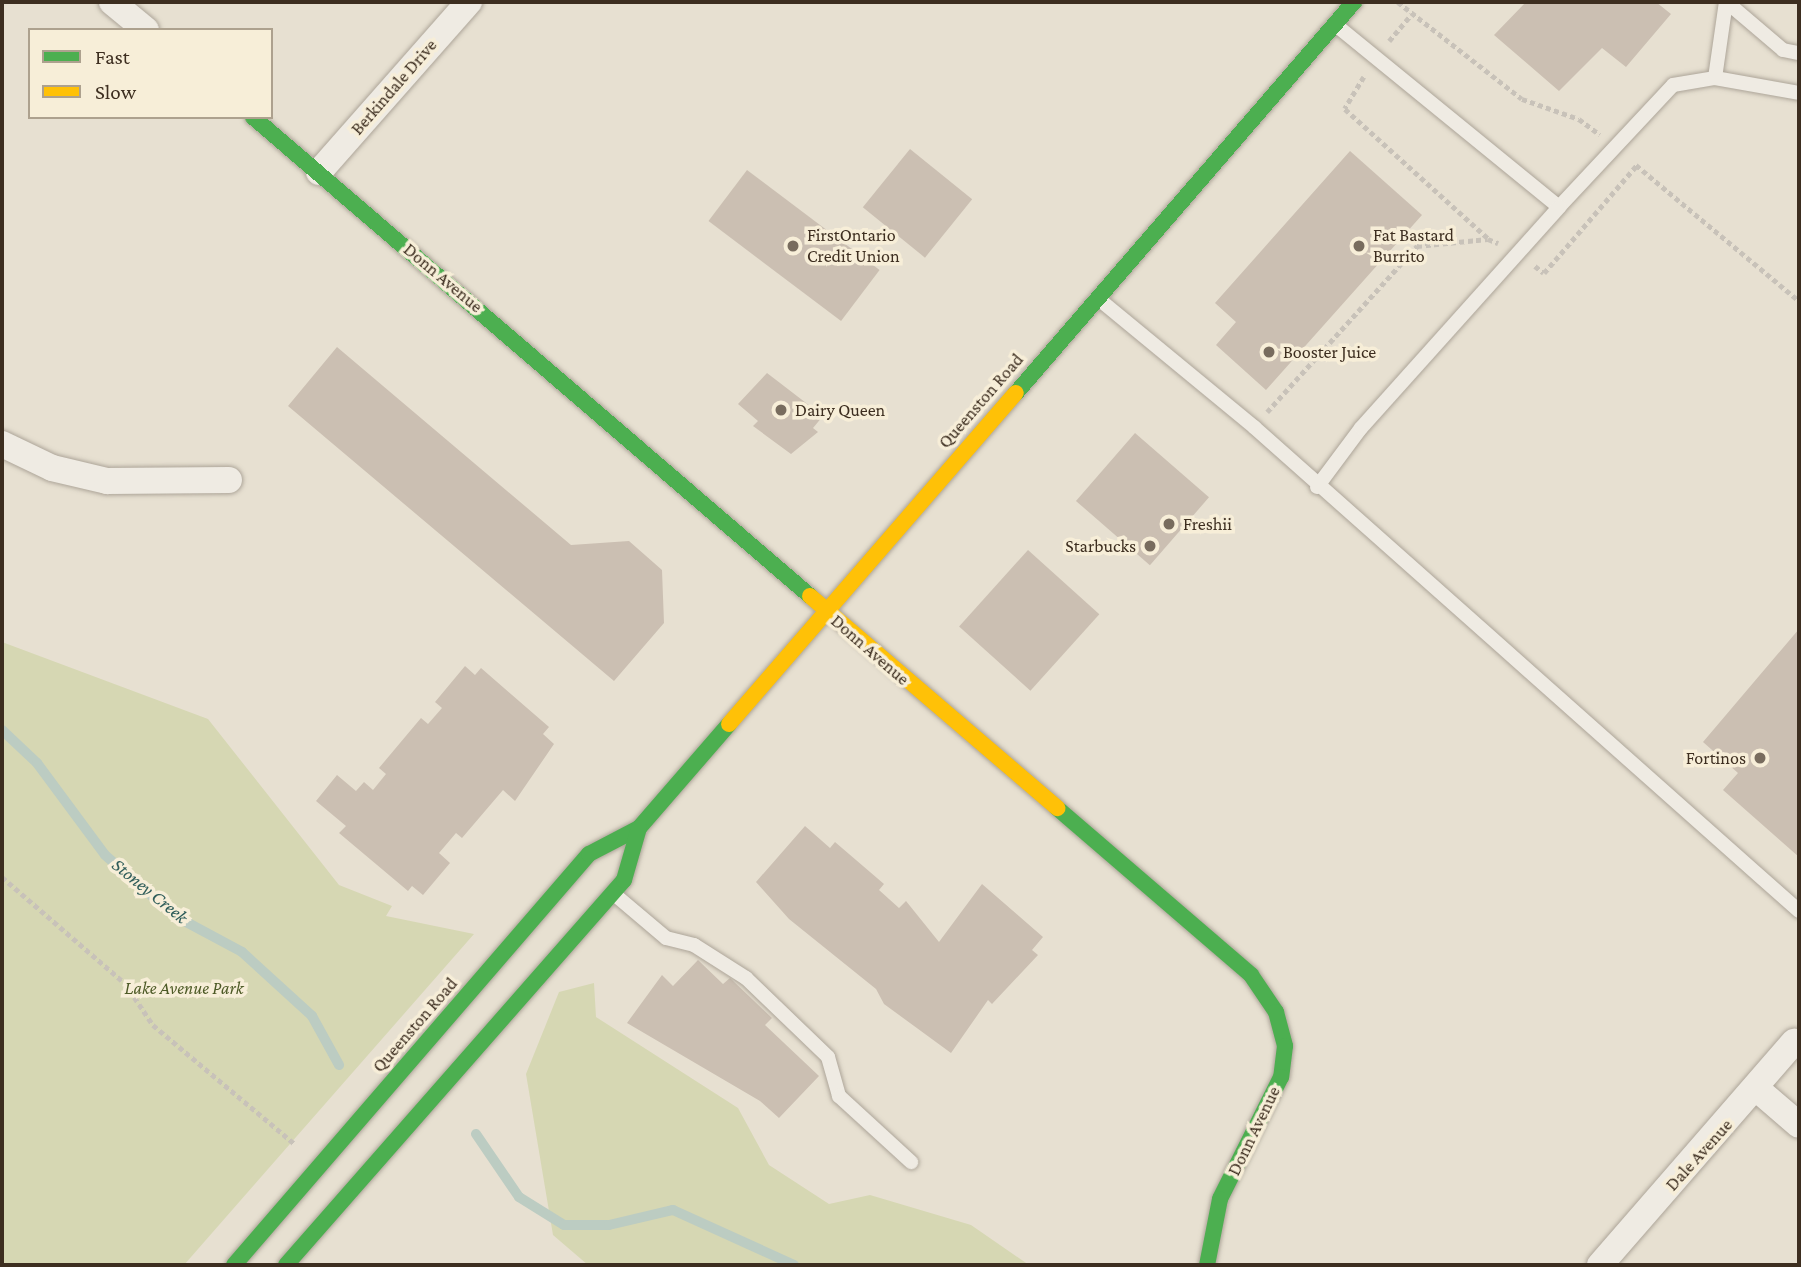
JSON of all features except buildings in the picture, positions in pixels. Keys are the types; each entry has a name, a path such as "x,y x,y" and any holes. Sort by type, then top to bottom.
{"main road":[{"name":"Queenston Road","path":"234,1265 589,854 639,828 1354,2"},
{"name":"Donn Avenue","path":"255,119 1251,975 1276,1012 1285,1046 1281,1077 1220,1199 1207,1265"},
{"name":"Queenston Road","path":"286,1265 624,880 639,828"}],"street":[{"path":"112,2 144,28"},
{"name":"Berkindale Drive","path":"320,172 469,2"},
{"path":"2,444 52,468 107,481 229,480"},
{"name":"Dale Avenue","path":"1600,1265 1757,1089 1794,1041"},
{"path":"1757,1089 1799,1125"}],"lane":[{"path":"1727,3 1783,50 1799,53"},
{"path":"1715,78 1727,3"},
{"path":"1334,24 1559,207"},
{"path":"1317,486 1517,253 1673,85 1715,78 1799,93"},
{"path":"1096,297 1254,427 1317,486 1799,911"},
{"path":"612,893 666,938 694,945 746,978 828,1057 839,1096 911,1162"}],"path":[{"path":"1412,14 1376,57 1345,109 1488,239 1517,253 1544,272 1637,166"},
{"path":"1254,427 1417,246 1488,239"},
{"path":"2,877 125,982 153,1025 320,1165"}],"green space":[{"name":"Lake Avenue Park","path":"2,642 208,719 339,885 392,906 386,916 474,934 184,1265 2,1265"},
{"path":"594,983 596,1017 738,1108 769,1165 829,1204 870,1195 971,1225 1029,1265 588,1265 553,1235 526,1074 559,992"}],"waterway":[{"name":"Stoney Creek","path":"2,730 37,763 105,855 175,916 242,952 312,1016 339,1065"},
{"name":"Stoney Creek","path":"476,1134 519,1197 564,1225 609,1225 673,1210 794,1265"}],"traffic: fast":[{"path":"1016,393 1354,2"},
{"path":"255,119 810,596"},
{"path":"234,1265 589,854 639,828 729,724"},
{"path":"1057,808 1251,975 1276,1012 1285,1046 1281,1077 1220,1199 1207,1265"},
{"path":"286,1265 624,880 639,828"}],"traffic: slow":[{"path":"729,724 1016,393"},
{"path":"810,596 1057,808"}],"place":[{"name":"FirstOntario Credit Union","path":"793,246"},
{"name":"Fat Bastard Burrito","path":"1359,246"},
{"name":"Booster Juice","path":"1269,352"},
{"name":"Dairy Queen","path":"781,410"},
{"name":"Freshii","path":"1169,524"},
{"name":"Starbucks","path":"1150,546"},
{"name":"Fortinos","path":"1760,758"}]}
